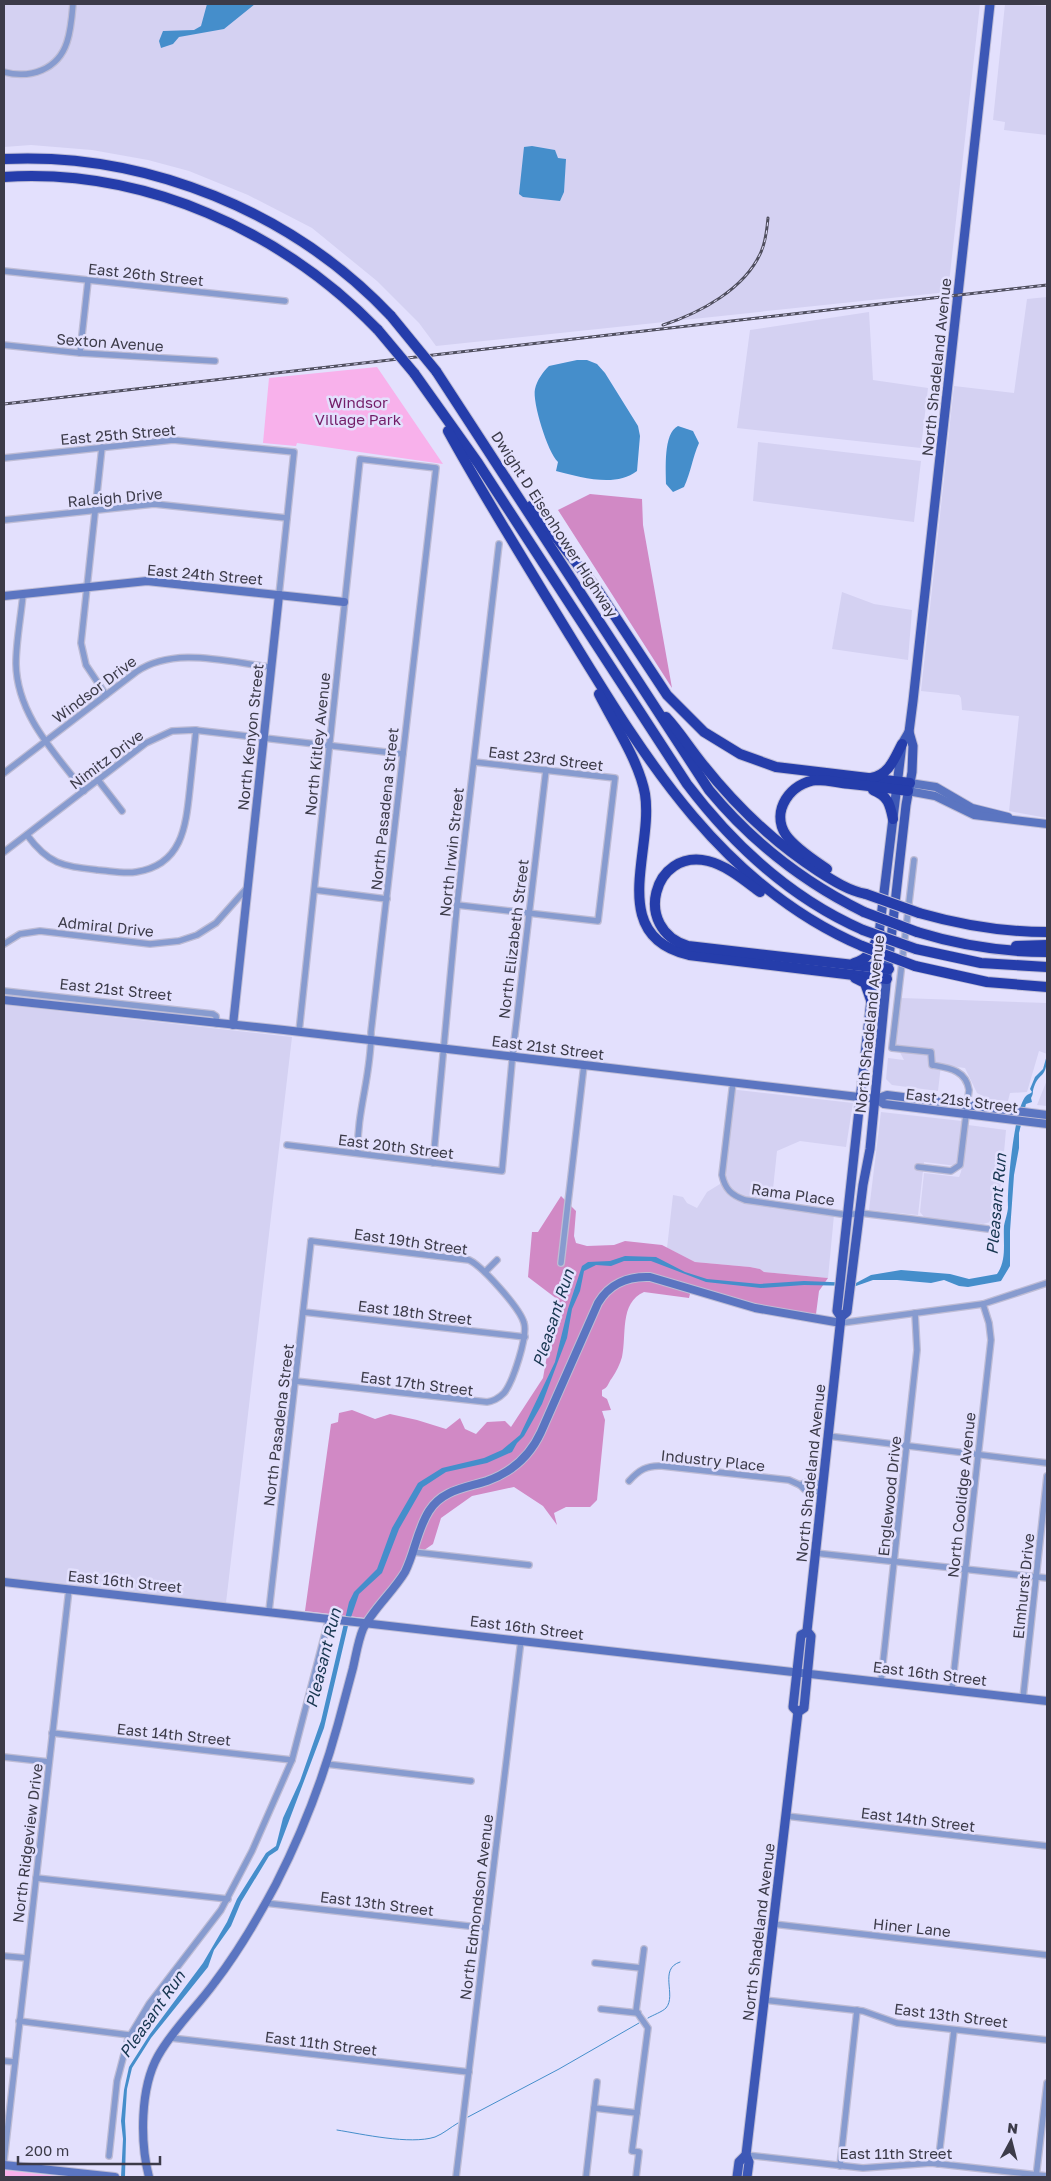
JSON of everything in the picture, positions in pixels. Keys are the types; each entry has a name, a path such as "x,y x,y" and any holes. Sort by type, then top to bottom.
{"highway":[{"name":"Dwight D Eisenhower Highway","path":"4,160 55,160 121,168 166,179 213,195 269,222 312,249 354,281 391,316 436,371 705,784 745,830 787,867 821,889 864,912 917,932 990,947 1024,952 1047,952"},
{"name":"Dwight D Eisenhower Highway","path":"4,178 57,178 91,182 153,195 189,205 250,232 297,261 343,297 378,330 414,373 478,463 682,776 706,810 747,853 780,880 822,909 863,930 916,949 980,963 1047,967"},
{"path":"428,395 466,463 580,652 619,714 690,815 715,843 756,881 814,921"},
{"path":"506,477 552,530 597,589 667,695 704,732 740,754 771,766 863,782 909,787"},
{"path":"580,652 636,767 643,786 646,814 638,897 642,916 652,934 669,948 685,954 886,979"},
{"path":"646,694 675,726 715,779 760,826 790,852 820,872 856,892 919,913 973,926 1013,931 1047,932"},
{"path":"866,894 822,866 792,842 784,830 781,817 782,806 787,796 802,784 818,780 863,782 884,773 902,744"},
{"path":"863,782 886,797 893,819"},
{"path":"889,969 685,946 671,938 662,928 655,912 655,896 661,880 672,868 689,861 706,860 730,871 786,909 862,946 915,966 987,982 1047,988"},
{"path":"850,964 863,960 868,956 880,933"},
{"path":"990,947 1047,945"},
{"path":"847,975 865,984 871,1000"}],"main road":[{"name":"North Shadeland Avenue","path":"843,1299 852,1274 876,1099 886,979 889,969 913,746 909,732 991,4"},
{"name":"North Shadeland Avenue","path":"748,2177 749,2162 746,2155 798,1712 804,1708 808,1672 811,1636 807,1632 841,1320 847,1312 843,1299 841,1275 871,1000 902,744 909,732"},
{"name":"North Shadeland Avenue","path":"798,1712 792,1707 801,1635 807,1632"},
{"name":"North Shadeland Avenue","path":"737,2177 739,2162 746,2155"}],"street":[{"path":"4,72 19,75 32,74 44,70 60,56 68,40 73,4"},
{"name":"East 26th Street","path":"4,271 285,301"},
{"path":"80,353 88,280"},
{"name":"Sexton Avenue","path":"4,345 80,353 215,362"},
{"name":"East 25th Street","path":"4,458 153,441 184,440 294,452"},
{"path":"102,447 82,652 88,669 106,695"},
{"name":"North Kenyon Street","path":"233,1025 294,452"},
{"name":"North Kitley Avenue","path":"299,1032 315,890 328,745 360,459 436,468"},
{"name":"North Pasadena Street","path":"358,1154 358,1134 371,1040 436,468"},
{"name":"Raleigh Drive","path":"4,520 163,504 287,518"},
{"name":"North Irwin Street","path":"433,1163 457,905 499,544"},
{"name":"East 24th Street","path":"4,596 154,582 344,602"},
{"path":"23,594 16,655 17,674 26,710 46,741 84,791"},
{"name":"Windsor Drive","path":"4,773 143,667 167,658 187,657 271,667"},
{"path":"27,835 43,855 63,865 124,873 141,871 157,865 174,851 186,828 196,730"},
{"name":"Nimitz Drive","path":"4,852 156,737 174,731 196,730 328,745"},
{"path":"328,745 403,754"},
{"name":"East 23rd Street","path":"474,762 615,778 598,921 529,914"},
{"name":"North Elizabeth Street","path":"502,1171 546,770"},
{"path":"98,780 122,811"},
{"path":"909,787 933,786 972,808 1047,824"},
{"path":"914,860 892,1048 931,1052 932,1065 959,1072 968,1084 968,1110 962,1159 959,1168 951,1172 918,1167"},
{"name":"Admiral Drive","path":"4,944 20,934 40,931 150,944 179,941 196,935 216,923 247,888"},
{"path":"315,890 387,899"},
{"path":"457,905 529,914"},
{"name":"East 21st Street","path":"4,991 213,1014 216,1016 216,1024"},
{"name":"East 21st Street","path":"4,1000 444,1048 876,1099 887,1096 968,1110 1012,1120 1047,1124"},
{"path":"562,1263 584,1065"},
{"name":"Rama Place","path":"733,1082 722,1174 725,1186 732,1195 745,1200 848,1215"},
{"name":"East 21st Street","path":"968,1110 1014,1111 1047,1115"},
{"name":"East 20th Street","path":"287,1145 502,1171"},
{"path":"848,1215 860,1213 996,1230"},
{"path":"307,1235 312,1241"},
{"name":"North Pasadena Street","path":"269,1611 312,1241"},
{"name":"East 19th Street","path":"312,1241 466,1259 475,1263 485,1272 522,1316 525,1338"},
{"path":"485,1272 497,1260"},
{"path":"149,2177 143,2141 148,2085 155,2062 171,2038 224,1970 266,1903 295,1845 326,1764 359,1641 367,1623 400,1579 413,1552 421,1526 438,1500 452,1491 485,1482 503,1474 530,1451 541,1432 598,1304 607,1291 617,1284 632,1278 650,1278 755,1308 841,1320 983,1304 1047,1283"},
{"name":"North Coolidge Avenue","path":"952,1689 991,1338 983,1304"},
{"name":"East 18th Street","path":"303,1312 525,1338"},
{"name":"Englewood Drive","path":"881,1681 918,1343 915,1313"},
{"name":"East 17th Street","path":"295,1381 476,1403 490,1402 498,1398 506,1390 525,1338"},
{"path":"828,1436 1047,1463"},
{"name":"Industry Place","path":"628,1481 637,1472 656,1466 789,1480 800,1485 807,1482 822,1488"},
{"name":"Elmhurst Drive","path":"1023,1698 1047,1476"},
{"path":"413,1552 529,1565"},
{"path":"815,1553 1047,1578"},
{"name":"East 16th Street","path":"4,1582 808,1672 1047,1701"},
{"name":"North Ridgeview Drive","path":"4,2160 69,1589"},
{"path":"109,2156 117,2076 129,2036 149,2004 228,1899 264,1826 292,1760 333,1619"},
{"name":"North Edmondson Avenue","path":"456,2177 520,1640"},
{"name":"East 14th Street","path":"52,1733 292,1760"},
{"path":"4,1757 49,1762"},
{"path":"326,1764 471,1781"},
{"name":"East 14th Street","path":"786,1816 1047,1846"},
{"path":"36,1878 228,1899"},
{"name":"East 13th Street","path":"266,1903 486,1928"},
{"name":"Hiner Lane","path":"773,1924 1047,1956"},
{"path":"636,2177 639,2152 632,2151 648,2028 636,2011 644,1948"},
{"path":"4,1956 26,1958"},
{"path":"595,1962 641,1968"},
{"name":"East 13th Street","path":"764,2000 857,2010 897,2023 1047,2040"},
{"path":"602,2009 638,2013"},
{"path":"840,2166 857,2010"},
{"path":"19,2021 129,2036"},
{"path":"938,2164 954,2030"},
{"name":"East 11th Street","path":"171,2038 469,2072"},
{"path":"4,2061 15,2062"},
{"path":"586,2177 597,2082"},
{"path":"1036,2176 1047,2083"},
{"path":"594,2108 637,2113"},
{"name":"East 11th Street","path":"746,2155 863,2168 910,2163 938,2164 1047,2176"},
{"path":"4,2165 115,2177"}],"shaded area":[{"path":"4,4 980,4 948,292 436,346 419,323 377,281 312,228 248,195 189,171 148,160 92,150 31,145 4,147"},
{"path":"1005,4 1047,6 1047,135 1004,130 1005,122 993,120"},
{"path":"1047,297 1047,818 1009,811 1019,716 962,710 959,695 921,691 954,386 1014,393 1027,299"},
{"path":"869,312 873,380 928,388 921,448 737,428 750,330"},
{"path":"758,442 921,461 914,522 753,501"},
{"path":"590,494 642,499 643,525 672,688 558,510"},
{"path":"842,592 874,604 912,610 908,660 832,649"},
{"path":"901,998 1047,1003 1047,1054 1039,1051 1027,1092 1010,1093 1008,1101 989,1099 977,1093 965,1068 941,1065 938,1091 892,1085 886,1079 888,1058 904,1060 895,1043"},
{"path":"4,1005 292,1037 226,1603 4,1578"},
{"path":"1047,1080 1047,1106 1037,1105"},
{"path":"729,1089 853,1103 846,1147 800,1141 777,1151 771,1208 834,1215 828,1278 764,1272 750,1267 695,1262 667,1248 673,1195 683,1197 687,1203 697,1208 707,1192 720,1184"},
{"path":"881,1112 962,1121 957,1166 924,1162 918,1215 869,1210"},
{"path":"968,1125 1006,1130 998,1220 983,1224 925,1218 920,1212 924,1173 959,1177"},
{"path":"561,1196 576,1211 574,1236 576,1243 587,1246 614,1245 625,1241 662,1245 695,1262 750,1267 764,1272 828,1278 819,1291 816,1314 757,1305 681,1284 690,1294 689,1298 644,1292 636,1297 627,1312 621,1360 608,1385 602,1390 602,1396 607,1399 611,1410 602,1411 605,1420 597,1500 590,1507 566,1507 554,1513 557,1525 543,1506 514,1487 472,1496 441,1518 433,1544 407,1562 386,1593 365,1618 305,1611 331,1424 338,1422 339,1413 352,1410 375,1419 390,1414 446,1429 460,1418 465,1429 476,1434 487,1422 505,1421 511,1427 543,1378 557,1299 528,1277 532,1232 538,1232"}],"green space":[{"name":"Windsor Village Park","path":"377,367 443,464 297,443 296,446 263,443 269,378"},
{"path":"4,2170 65,2177 4,2177"}],"water":[{"path":"207,4 255,4 224,29 179,37 173,44 161,48 159,41 163,31 194,30 201,26"},
{"path":"532,146 555,150 558,158 566,159 564,192 560,201 523,197 519,194 524,147"},
{"path":"577,360 587,360 597,364 605,373 638,426 640,436 637,471 628,476 619,479 598,480 556,471 558,462 550,449 542,427 536,405 535,389 540,376 549,366"},
{"path":"678,426 693,431 699,443 684,487 673,492 666,484 666,452 670,436"},
{"name":"Pleasant Run","path":"1047,1055 1046,1068 1036,1082 1031,1098 1032,1102 1026,1104 1019,1133 1010,1231 1010,1266 1001,1281 968,1287 959,1286 944,1280 931,1283 873,1280 856,1286 804,1285 761,1288 706,1282 651,1261 624,1261 611,1266 596,1265 584,1271 580,1291 572,1309 567,1338 542,1404 524,1436 512,1452 487,1463 446,1472 423,1487 399,1529 382,1573 359,1594 348,1626 324,1728 278,1850 269,1856 241,1902 231,1926 214,1950 208,1967 151,2038 132,2068 127,2089 125,2177 121,2177 123,2139 121,2121 124,2090 129,2067 150,2034 203,1963 227,1922 237,1899 266,1853 276,1846 283,1818 300,1781 321,1721 349,1602 354,1592 377,1569 392,1528 418,1483 442,1468 484,1458 502,1450 520,1435 555,1362 568,1309 582,1266 588,1262 610,1261 625,1256 656,1257 685,1272 707,1279 760,1284 804,1281 856,1283 871,1275 901,1270 950,1274 969,1279 997,1274 1002,1263 1004,1251 1004,1226 1008,1209 1010,1167 1018,1116 1026,1096 1032,1092 1030,1089 1035,1077 1043,1069"}],"waterway":[{"path":"648,2018 666,2008 669,2003 670,1970 680,1962"},
{"path":"468,2117 559,2069 639,2023"},
{"path":"337,2130 386,2138 413,2140 438,2136 458,2123"}],"railway":[{"path":"663,325 692,314 720,298 744,277 754,265 763,248 768,218"},
{"path":"4,404 1047,285"}]}
